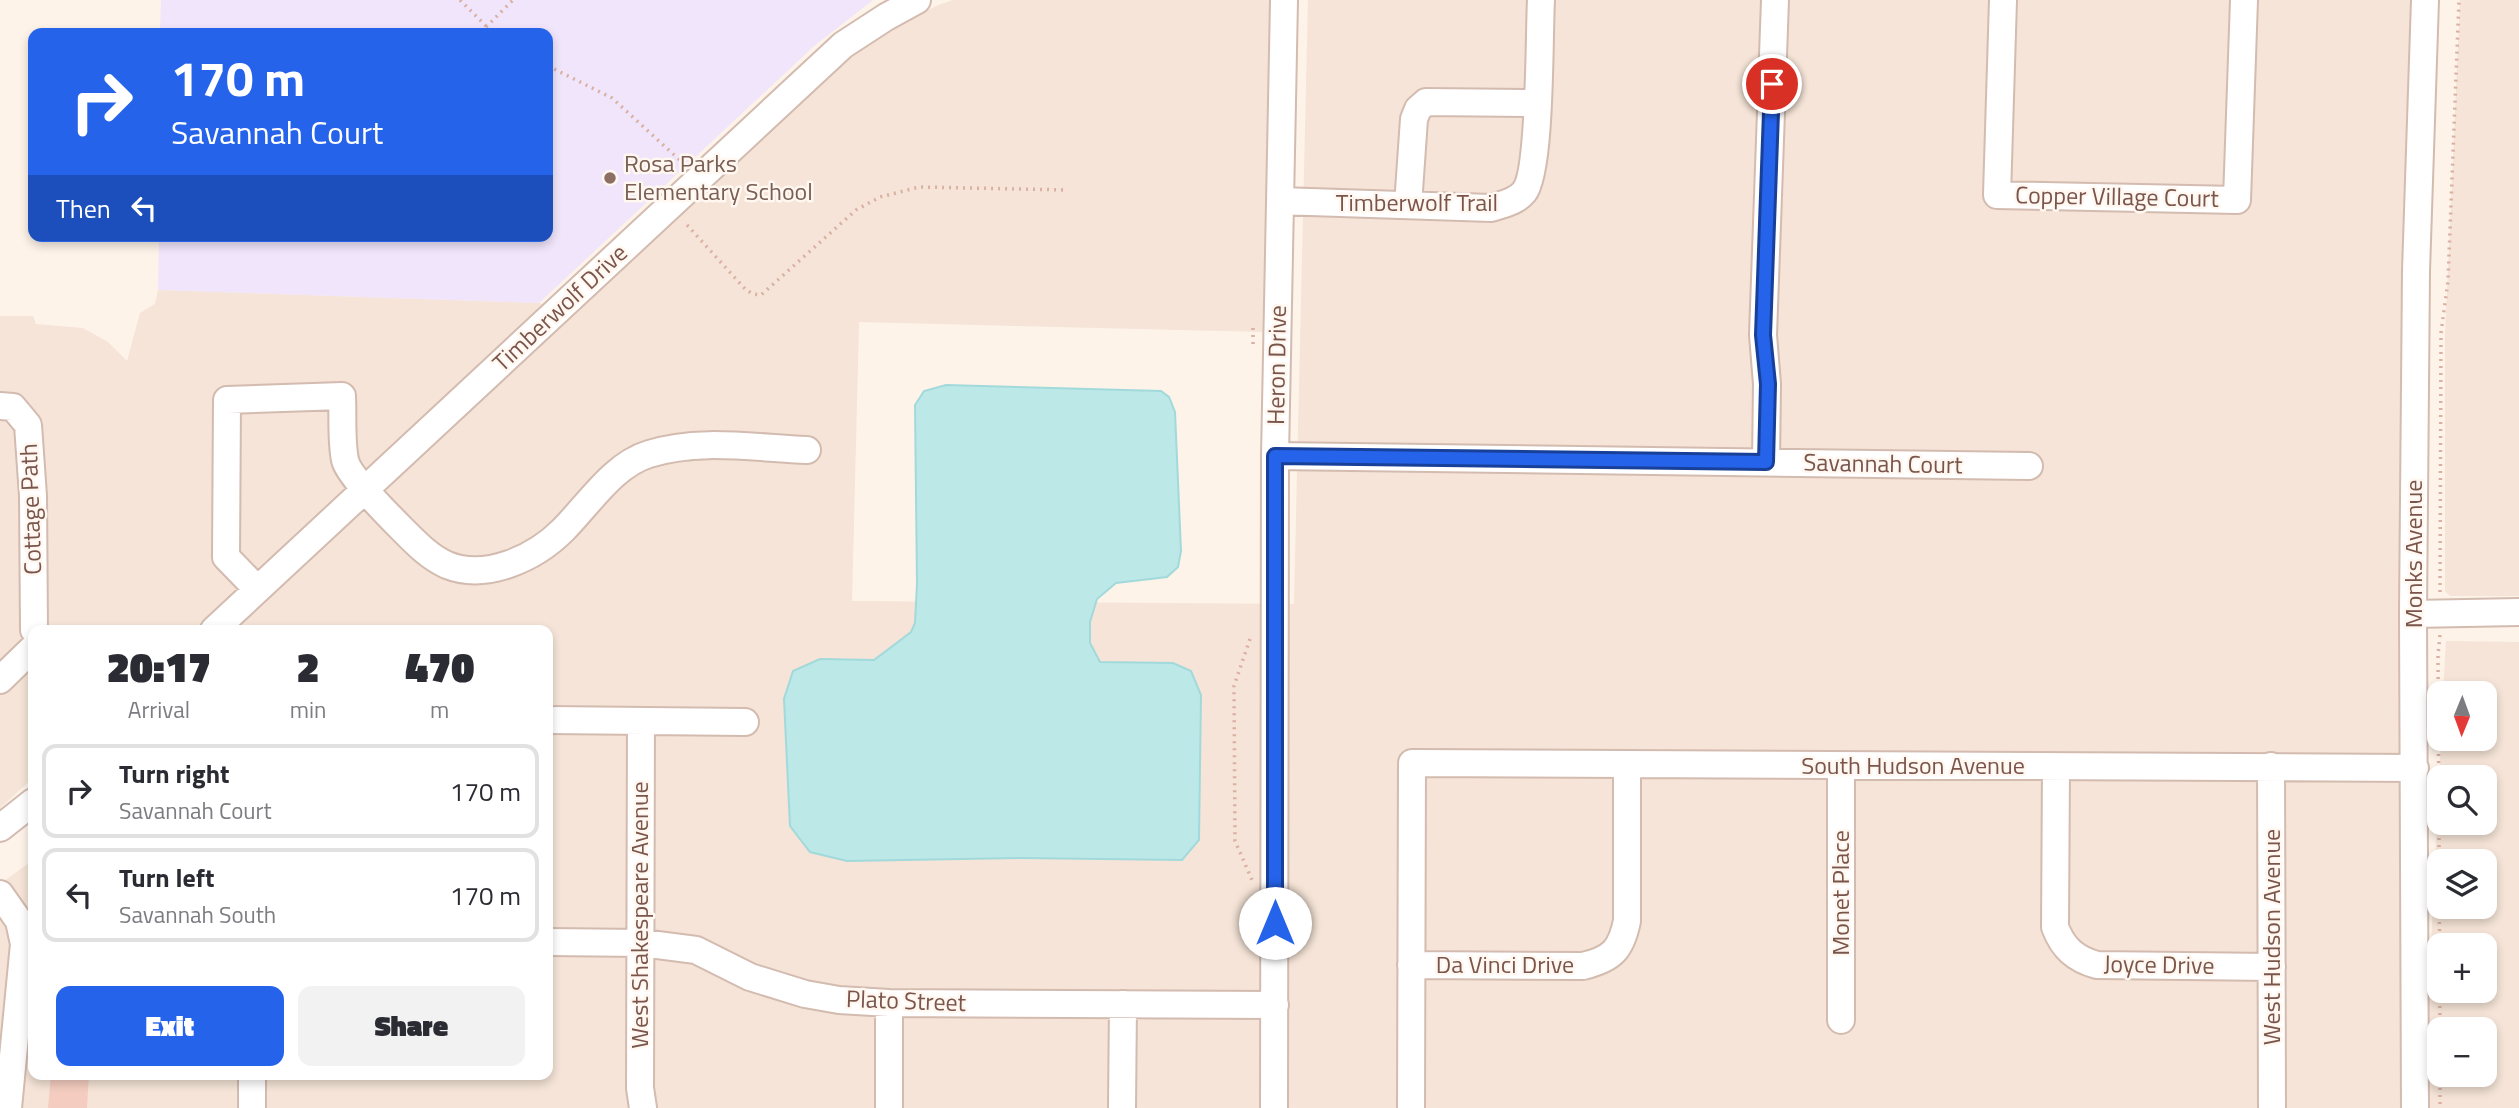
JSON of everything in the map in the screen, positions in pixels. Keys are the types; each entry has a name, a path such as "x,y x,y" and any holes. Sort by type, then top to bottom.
{"street":[{"name":"Timberwolf Drive","path":"219,625 844,45 917,0"},
{"name":"Heron Drive","path":"1274,1108 1275,456 1284,0"},
{"name":"Timberwolf Trail","path":"1280,201 1491,208 1510,202 1525,192 1534,164 1541,0"},
{"path":"1766,462 1768,384 1763,335 1775,0"},
{"name":"Copper Village Court","path":"2003,0 1997,195 2237,200 2244,0"},
{"name":"Monks Avenue","path":"2415,1108 2413,614 2416,271 2425,0"},
{"path":"1408,205 1414,120 1418,109 1426,102 1537,103"},
{"path":"257,589 226,556 227,400 342,396 345,463 365,489 424,552 449,565 492,569 529,555 560,533 625,464 648,454 686,445 807,450"},
{"name":"Cottage Path","path":"0,405 13,407 28,425 33,496 34,625"},
{"name":"Savannah Court","path":"1275,456 2029,466"},
{"path":"2413,614 2519,612"},
{"path":"0,680 28,653"},
{"path":"553,720 746,722"},
{"name":"West Shakespeare Avenue","path":"640,721 642,943 639,1088 643,1108"},
{"name":"South Hudson Avenue","path":"1411,965 1412,763 2415,768"},
{"name":"Da Vinci Drive","path":"1411,965 1583,966 1600,962 1614,953 1623,939 1627,921 1627,764"},
{"name":"Monet Place","path":"1840,1020 1841,766"},
{"name":"West Hudson Avenue","path":"2272,766 2272,1108"},
{"name":"Joyce Drive","path":"2056,767 2055,927 2070,952 2082,961 2097,965 2272,967"},
{"path":"0,828 28,806"},
{"path":"0,894 19,921 23,935 8,1108"},
{"name":"Plato Street","path":"553,942 642,943 696,950 750,977 805,994 839,1000 890,1003 1275,1005"},
{"path":"1411,965 1411,1108"},
{"path":"889,1108 890,1003"},
{"path":"1122,1004 1122,1108"},
{"path":"252,1080 252,1108"}],"path":[{"path":"460,0 486,27 513,0"},
{"path":"2440,1017 2438,655 2441,333 2448,281 2459,0"},
{"path":"553,68 612,98 687,168"},
{"path":"687,225 746,290 761,295 856,210 880,197 919,187 1068,190"},
{"path":"2440,1087 2440,1108"}],"shaded area":[{"name":"Rosa Parks Elementary School","path":"161,0 873,0 813,47 539,303 158,290 159,242 553,242 553,28 160,28"},
{"path":"953,0 1272,0 1264,332 859,322 852,601 1294,604 1308,0 2430,0 2414,1108 0,1108 0,884 28,864 28,1080 553,1080 553,625 235,625 865,43"},
{"path":"2460,0 2519,0 2519,596 2450,596 2445,591 2445,336"},
{"path":"158,290 539,303 549,306 205,625 28,625 28,783 0,808 0,316 33,316 36,324 83,328 108,342 127,361 140,313 155,304"},
{"path":"2446,641 2519,642 2519,1108 2423,1108 2427,1026 2427,1087 2497,1087 2497,1017 2427,1017 2428,1003 2497,1003 2497,933 2432,933 2432,919 2497,919 2497,849 2436,849 2436,835 2497,835 2497,765 2440,765 2440,751 2497,751 2497,681 2444,681"}],"water":[{"path":"946,385 1161,391 1169,397 1175,412 1181,551 1178,567 1167,577 1116,583 1097,599 1090,622 1090,643 1100,662 1173,663 1191,671 1201,695 1199,840 1182,860 1022,858 847,861 810,852 790,826 784,699 793,671 820,659 874,660 911,632 915,623 915,405 924,391"}],"building":[{"path":"50,1080 89,1080 87,1108 48,1108"}],"place":[{"name":"Rosa Parks Elementary School","path":"610,178"}],"route":[{"path":"1275,923 1275,456 1766,462 1768,384 1763,335 1772,84"}]}
